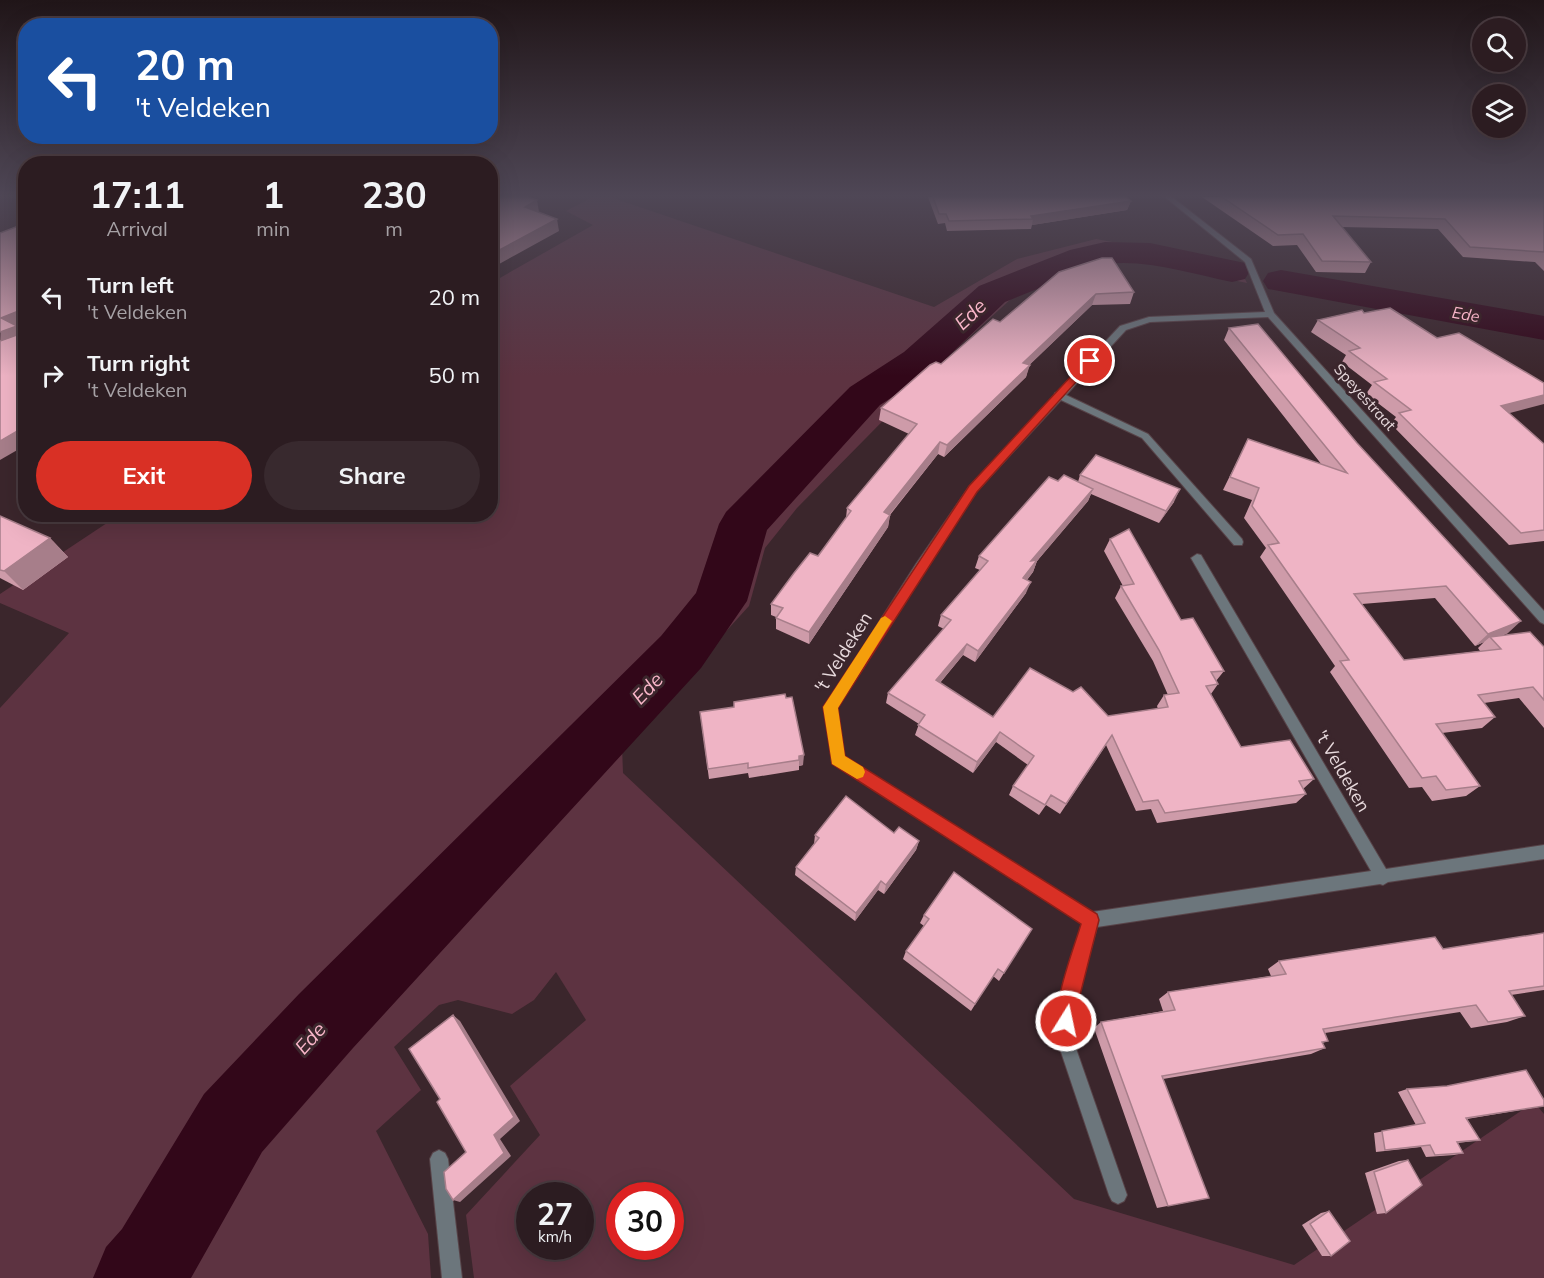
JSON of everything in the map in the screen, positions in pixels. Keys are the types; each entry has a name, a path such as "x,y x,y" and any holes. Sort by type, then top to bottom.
{"street":[{"name":"Speyestraat","path":"1243,257 1248,261 1270,314 1544,619"},
{"name":"'t Veldeken","path":"1090,920 837,759 831,707 973,489 1058,395 1123,328 1149,320 1270,314"},
{"path":"1058,395 1145,436 1238,542"},
{"name":"'t Veldeken","path":"1197,558 1383,878"},
{"path":"1118,1195 1064,1037 1067,1005 1090,920 1383,878 1544,852"},
{"path":"439,1159 452,1278"}],"shaded area":[{"path":"537,257 786,257 934,307 1017,259 1026,257 1116,257 1011,299 935,368 797,508 765,548 749,606 622,746 623,773 1074,1199 1294,1265 1534,1102 1544,1114 1544,1278 474,1278 466,1215 540,1135 510,1086 586,1020 556,972 534,1000 512,1014 458,1000 439,1005 394,1047 421,1090 376,1131 428,1234 431,1278 164,1278 216,1183 308,1055 491,861 471,841 303,1017 231,1104 136,1230 93,1278 0,1278 0,708 69,633 0,603 0,594 108,522 498,522 498,279"},
{"path":"1121,257 1192,257 1238,265 1247,283"}],"building":[{"path":"0,257 18,257 18,311 1,318 17,326 0,332"},
{"path":"1319,257 1367,257 1371,262 1322,261"},
{"path":"1102,258 1112,258 1134,292 1096,294 1023,363 1030,365 947,445 940,442 884,512 890,515 809,632 776,618 783,608 771,604 810,553 818,556 851,511 847,508 917,424 881,408 930,365 936,362 941,364 993,319 1000,322 1059,272"},
{"path":"1390,308 1437,338 1459,333 1544,383 1544,395 1501,406 1544,444 1544,530 1521,533 1399,413 1411,410 1374,382 1387,379 1349,351 1360,348 1318,320 1362,310 1364,313"},
{"path":"1258,324 1357,443 1521,621 1488,634 1446,586 1354,594 1404,660 1501,649 1490,637 1530,632 1544,647 1544,700 1533,687 1478,695 1495,717 1436,724 1480,786 1446,790 1436,776 1422,778 1340,661 1349,660 1268,545 1279,543 1252,506 1259,488 1230,477 1248,439 1347,473 1229,328"},
{"path":"18,327 18,431 0,441 0,341 17,335"},
{"path":"1096,455 1180,489 1166,511 1080,475"},
{"path":"1064,475 1093,489 1031,561 1037,560 1023,578 1031,582 978,651 967,644 936,680 993,717 1030,668 1073,692 1081,687 1108,716 1168,707 1164,695 1179,693 1159,650 1121,586 1134,584 1110,539 1129,529 1181,620 1193,618 1224,671 1211,672 1218,684 1206,686 1241,747 1290,740 1314,779 1299,781 1306,794 1165,813 1158,800 1143,802 1112,735 1066,804 1051,795 1045,805 1013,786 1034,756 1000,732 977,762 918,725 925,715 888,693 951,620 941,615 988,561 979,556 1049,477 1058,481"},
{"path":"0,516 50,538 4,571 0,570"},
{"path":"785,694 786,698 792,697 804,755 799,756 799,760 748,768 748,763 708,769 700,712 734,707 734,702"},
{"path":"846,796 894,833 899,827 919,841 886,885 881,881 856,913 796,867 819,838 815,835"},
{"path":"954,872 1032,929 1004,973 998,969 975,1004 906,951 929,919 924,915"},
{"path":"1544,933 1544,986 1509,991 1525,1016 1488,1022 1476,1005 1323,1029 1328,1041 1322,1042 1325,1048 1162,1076 1209,1198 1168,1206 1101,1022 1175,1010 1168,992 1286,974 1279,961 1435,937 1443,949"},
{"path":"453,1015 514,1117 494,1135 504,1153 453,1200 446,1189 444,1172 466,1152 437,1102 440,1099 409,1049"},
{"path":"1526,1070 1544,1100 1544,1106 1466,1118 1480,1140 1457,1142 1463,1153 1435,1155 1430,1145 1385,1150 1382,1131 1425,1123 1407,1089 1447,1086"},
{"path":"1408,1160 1422,1185 1386,1213 1374,1172"},
{"path":"1329,1211 1350,1241 1331,1256 1310,1224"}],"waterway":[{"name":"Ede","path":"137,1278 153,1260 233,1123 326,1021 681,652 720,601 744,524 865,396 919,361 992,294 1089,257"},
{"name":"Ede","path":"1163,257 1232,271"},
{"name":"Ede","path":"1281,281 1544,328"}],"slow traffic":[{"path":"857,772 837,759 831,707 885,621"}],"route":[{"path":"1066,1021 1067,1005 1090,920 837,759 831,707 920,567 973,489 1090,361"}]}
